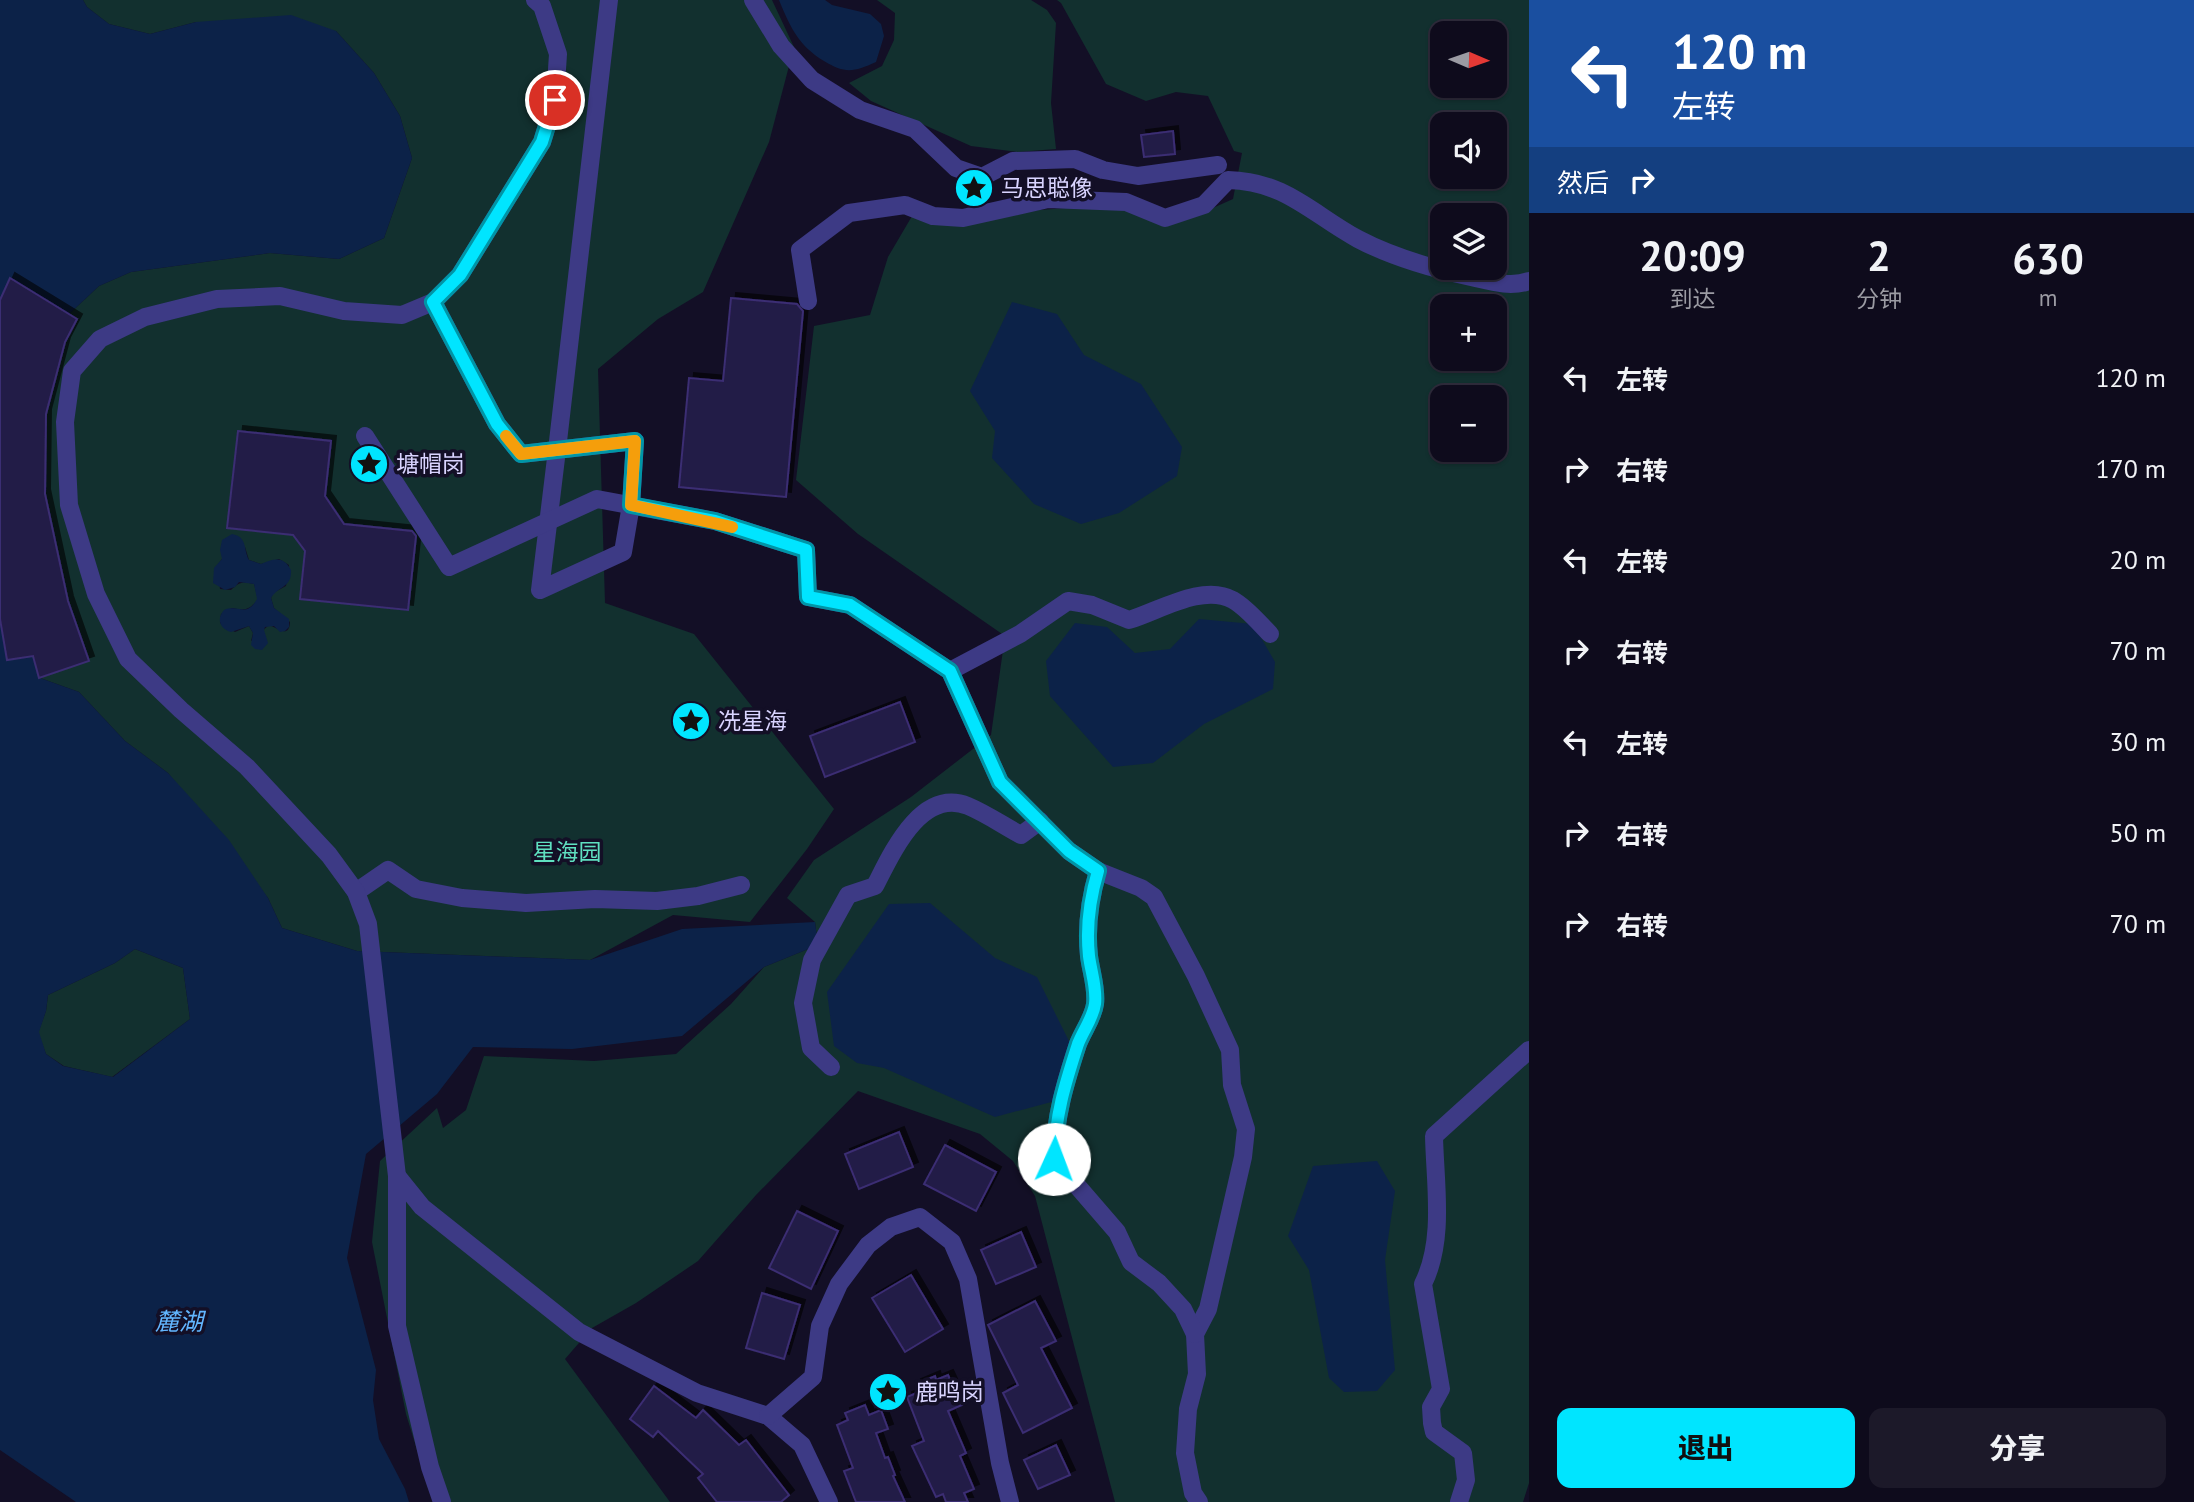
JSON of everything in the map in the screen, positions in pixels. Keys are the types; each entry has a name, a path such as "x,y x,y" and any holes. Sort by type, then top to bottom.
{"street":[{"path":"433,302 497,424 521,454 557,450 635,441 631,505 623,552 540,590 557,450 609,0"},
{"path":"752,0 781,46 812,80 860,110 915,130 956,168 982,177 1013,161 1076,159 1103,170 1138,176 1218,165"},
{"path":"442,1502 430,1467 397,1326 397,1176 368,924 356,892 329,855 247,768 128,659 96,594 69,505 65,422 72,370 100,339 145,317 217,299 280,296 344,311 402,314 433,302 460,275 542,142 555,100 558,54 542,2"},
{"path":"808,301 800,250 849,213 905,205 933,216 963,218 1048,199 1126,202 1165,218 1204,205 1228,180 1250,181 1292,196 1359,239 1433,269 1500,284 1529,281"},
{"path":"365,436 449,568 597,499 715,521 806,550 808,597 850,605 950,671 1000,782 1069,851 1098,871 1141,888 1154,897 1196,976 1230,1050 1232,1085 1246,1129 1243,1157 1208,1309 1195,1334"},
{"path":"950,671 1020,634 1068,601 1091,605 1129,620 1188,598 1214,593 1234,601 1270,634"},
{"path":"831,1067 811,1048 803,1003 812,961 848,895 875,886 898,841 926,809 947,804 966,805 1021,835 1040,821"},
{"path":"356,892 388,870 416,889 462,898 526,903 595,899 657,901 698,896 741,885"},
{"path":"1098,871 1092,890 1089,921 1089,955 1095,1007 1080,1040 1061,1098 1055,1128 1054,1159 1117,1232 1131,1262 1159,1283 1183,1309 1195,1334 1197,1374 1188,1409 1185,1453 1193,1493 1199,1502"},
{"path":"1459,1502 1466,1480 1463,1453 1434,1432 1432,1423 1431,1407 1441,1389 1423,1284 1429,1273 1436,1241 1434,1136 1529,1050"},
{"path":"397,1176 422,1208 579,1332 697,1393 768,1416 802,1445 829,1502"},
{"path":"768,1416 813,1377 820,1326 838,1284 868,1245 891,1227 919,1217 952,1242 968,1279 1000,1463 1010,1502"}],"green space":[{"name":"星海园","path":"83,0 772,0 794,47 769,142 703,292 658,319 598,369 605,603 694,634 834,809 807,849 750,922 673,915 590,960 357,951 282,928 268,898 168,773 125,741 79,692 40,678 89,660 68,601 45,494 46,414 65,342 77,320 68,315 99,286 131,272 270,253 339,259 384,238 412,158 400,116 374,73 336,31 196,22 150,34 109,24 87,7","holes":["245,547 249,560 261,564 279,559 289,565 286,586 273,593 271,598 274,608 290,622 288,630 282,631 269,625 251,641 253,633 249,626 235,632 220,623 221,614 232,608 247,609 255,603 258,599 254,584 244,582 231,590 220,589 218,564 223,554"]},
{"path":"877,0 1031,0 1047,10 1056,23 1051,103 1056,149 1018,152 971,146 871,101 849,83 882,66 894,40 895,13"},
{"path":"1057,0 1529,0 1529,1483 1523,1502 1115,1502 1035,1196 1013,1161 980,1134 858,1091 756,1195 698,1261 636,1303 592,1328 565,1359 670,1502 433,1502 406,1414 372,1242 380,1161 437,1108 443,1128 466,1110 484,1056 594,1061 676,1054 731,1004 764,967 818,945 815,922 787,898 814,860 911,797 991,735 1005,636 858,534 796,480 814,326 870,315 888,257 915,211 986,214 1106,205 1195,216 1233,199 1242,153 1234,151 1208,96 1176,92 1146,101 1106,84"},
{"path":"135,949 183,968 190,1019 112,1077 64,1066 46,1054 38,1033 46,1011 48,995 115,963"}],"water":[{"path":"0,0 83,0 87,7 109,24 150,34 196,22 291,15 336,31 374,73 400,116 412,158 384,238 339,259 270,253 131,272 99,286 68,315 10,278 0,300"},
{"path":"779,0 825,0 832,5 870,14 881,24 884,36 876,62 862,68 844,70 824,61 796,35"},
{"path":"1012,302 1057,314 1084,355 1141,384 1182,447 1177,476 1119,513 1081,524 1034,504 992,458 995,431 970,391"},
{"path":"232,534 243,541 249,560 261,564 270,560 282,560 291,570 287,584 271,598 274,608 289,619 289,627 280,632 274,626 265,627 268,643 262,650 251,645 253,633 249,626 231,632 224,629 220,623 224,610 249,608 257,599 254,584 239,582 235,587 225,590 213,583 214,568 222,559 222,540"},
{"name":"麓湖","path":"0,619 7,660 33,656 40,678 79,692 125,741 168,773 229,840 268,898 282,928 357,951 590,960 682,929 815,922 818,945 764,967 682,1036 572,1049 473,1047 437,1094 366,1154 347,1258 376,1370 373,1400 379,1439 409,1502 76,1502 0,1450","holes":["135,949 183,968 190,1019 113,1077 63,1066 46,1054 39,1032 48,995 115,963"]},
{"path":"1199,619 1253,624 1275,662 1273,689 1204,724 1153,763 1113,767 1050,696 1046,661 1075,623 1107,627 1135,653 1170,649"},
{"path":"930,903 995,958 1037,977 1071,1045 1055,1101 995,1117 884,1068 857,1063 834,1046 827,992 889,904"},
{"path":"1377,1161 1395,1191 1385,1260 1395,1370 1377,1391 1344,1392 1329,1378 1309,1270 1288,1236 1313,1166"}],"building":[{"path":"1173,131 1175,154 1144,157 1141,135"},
{"path":"10,278 77,319 65,342 46,414 45,494 68,601 89,661 39,678 33,656 7,660 0,619 0,300"},
{"path":"731,298 797,304 803,311 786,497 679,487 689,378 723,381"},
{"path":"238,431 331,441 325,496 344,524 412,531 416,536 408,610 300,599 305,551 293,535 227,528"},
{"path":"900,702 915,742 825,777 810,736"},
{"path":"899,1132 913,1167 859,1189 845,1154"},
{"path":"945,1145 996,1172 976,1211 924,1184"},
{"path":"797,1211 838,1231 811,1289 769,1268"},
{"path":"1021,1232 1036,1267 996,1284 981,1250"},
{"path":"911,1275 943,1329 905,1352 872,1298"},
{"path":"762,1293 800,1305 784,1359 746,1348"},
{"path":"1035,1301 1056,1341 1041,1348 1072,1408 1023,1433 1003,1393 1018,1385 988,1325"},
{"path":"948,1375 962,1405 948,1411 966,1453 960,1456 974,1489 964,1493 968,1502 946,1502 943,1494 936,1497 912,1446 924,1441 907,1397 919,1392 916,1384 935,1376 936,1380"},
{"path":"654,1386 696,1418 703,1410 739,1445 746,1440 789,1495 781,1502 717,1502 698,1478 703,1474 658,1431 653,1437 630,1419"},
{"path":"865,1405 869,1415 881,1410 888,1429 876,1433 905,1502 856,1502 844,1471 853,1468 837,1425 848,1420 845,1413"},
{"path":"1056,1445 1070,1475 1038,1489 1024,1460"}],"slow traffic":[{"path":"506,436 521,454 635,441 631,505 715,521 732,527"}],"place":[{"name":"马思聪像","path":"974,188"},
{"name":"塘帽岗","path":"369,464"},
{"name":"冼星海","path":"691,721"},
{"name":"鹿鸣岗","path":"888,1392"}],"route":[{"path":"555,100 542,142 460,275 433,302 497,424 521,454 635,441 631,505 715,521 806,550 808,597 850,605 950,671 1000,782 1069,851 1098,871 1092,890 1089,921 1089,955 1095,1007 1080,1040 1061,1098 1055,1128 1054,1159"}]}
